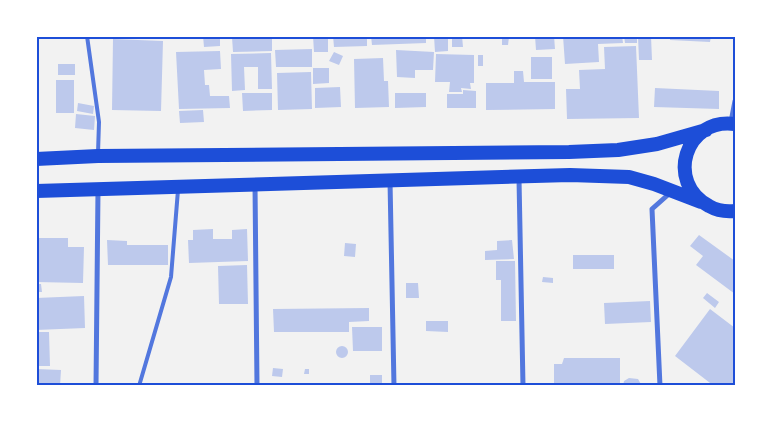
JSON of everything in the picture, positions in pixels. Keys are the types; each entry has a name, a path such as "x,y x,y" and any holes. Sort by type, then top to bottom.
{"highway":[{"path":"701,202 690,190 685,176 684,161 689,146 699,134 712,126 733,124"},
{"path":"36,159 98,156 618,150 657,144 706,130"},
{"path":"36,191 570,175 630,177 673,191 714,209 735,211"}],"street":[{"path":"733,124 735,101"},
{"path":"519,177 523,386"},
{"path":"390,181 394,386"},
{"path":"255,185 257,386"},
{"path":"96,386 98,190"},
{"path":"660,386 652,209 673,191"}],"lane":[{"path":"87,36 99,122 98,156"},
{"path":"139,386 171,277 178,187"}],"building":[{"path":"203,36 220,36 220,46 204,47"},
{"path":"272,36 272,51 233,52 232,37"},
{"path":"313,36 328,36 328,52 314,52"},
{"path":"333,36 367,36 367,46 334,47"},
{"path":"371,36 426,36 426,43 372,45"},
{"path":"434,36 448,36 448,51 435,52"},
{"path":"452,36 462,36 463,47 452,47"},
{"path":"502,36 509,37 508,45 502,45"},
{"path":"535,36 554,36 555,49 536,50"},
{"path":"563,36 622,36 623,43 598,44 599,62 565,64"},
{"path":"624,36 637,36 637,43 625,43"},
{"path":"638,36 651,36 652,60 639,60"},
{"path":"670,36 711,36 710,42 670,40"},
{"path":"113,39 163,41 161,111 112,110"},
{"path":"636,46 639,118 567,119 566,89 580,89 579,70 605,69 604,47"},
{"path":"312,49 312,67 276,67 275,50"},
{"path":"396,50 434,52 433,70 415,70 415,78 397,77"},
{"path":"220,51 221,69 204,70 205,85 209,85 210,96 229,96 230,108 179,109 176,52"},
{"path":"334,52 343,56 339,65 329,61"},
{"path":"271,53 272,89 258,89 258,67 244,67 245,90 232,91 231,54"},
{"path":"436,54 474,55 474,83 470,83 471,89 461,88 462,92 449,92 450,82 435,82"},
{"path":"478,55 483,55 483,66 478,66"},
{"path":"531,57 552,57 552,79 531,79"},
{"path":"383,58 384,81 388,81 389,107 355,108 354,59"},
{"path":"58,64 75,64 75,75 58,75"},
{"path":"313,68 329,68 329,83 313,84"},
{"path":"514,71 523,71 524,82 555,82 555,109 486,110 486,83 514,83"},
{"path":"311,72 312,109 278,110 277,73"},
{"path":"56,80 74,80 74,113 56,113"},
{"path":"340,87 341,107 315,108 315,88"},
{"path":"655,88 719,91 719,109 654,107"},
{"path":"463,90 476,91 476,108 447,108 447,94 463,94"},
{"path":"242,93 272,93 272,110 243,111"},
{"path":"395,93 426,93 426,107 395,108"},
{"path":"78,103 94,106 93,114 77,111"},
{"path":"203,110 204,122 180,123 179,111"},
{"path":"76,114 95,116 94,130 75,128"},
{"path":"213,229 213,239 232,239 232,230 247,229 248,261 189,263 188,240 193,240 193,230"},
{"path":"699,235 735,261 735,294 696,265 703,256 690,246"},
{"path":"36,238 68,238 68,247 84,247 83,283 36,282"},
{"path":"107,240 127,241 127,245 168,245 168,265 108,265"},
{"path":"512,240 514,259 485,260 485,251 497,250 497,241"},
{"path":"345,243 356,244 355,257 344,256"},
{"path":"573,255 614,255 614,269 573,269"},
{"path":"496,261 515,261 516,321 501,321 501,280 496,280"},
{"path":"247,265 248,304 219,304 218,266"},
{"path":"543,277 553,278 553,283 542,282"},
{"path":"406,283 418,283 419,298 406,298"},
{"path":"36,284 41,284 42,292 36,292"},
{"path":"707,293 719,302 715,308 703,298"},
{"path":"84,296 85,328 36,330 36,298"},
{"path":"650,301 651,322 605,324 604,303"},
{"path":"369,308 369,321 349,322 349,332 274,332 273,309"},
{"path":"710,309 735,328 735,386 714,386 675,356"},
{"path":"426,321 448,321 448,332 426,331"},
{"path":"352,327 382,327 382,351 353,351"},
{"path":"36,332 49,332 50,366 36,366"},
{"path":"340,346 344,346 348,352 344,358 340,358 336,354 336,350"},
{"path":"564,358 620,358 620,386 554,386 554,364 562,364"},
{"path":"273,368 283,369 282,377 272,376"},
{"path":"36,369 61,370 60,386 36,386"},
{"path":"305,369 309,369 309,374 304,374"},
{"path":"370,375 382,375 382,386 370,386"},
{"path":"629,378 638,379 642,386 623,386 624,381"}]}
